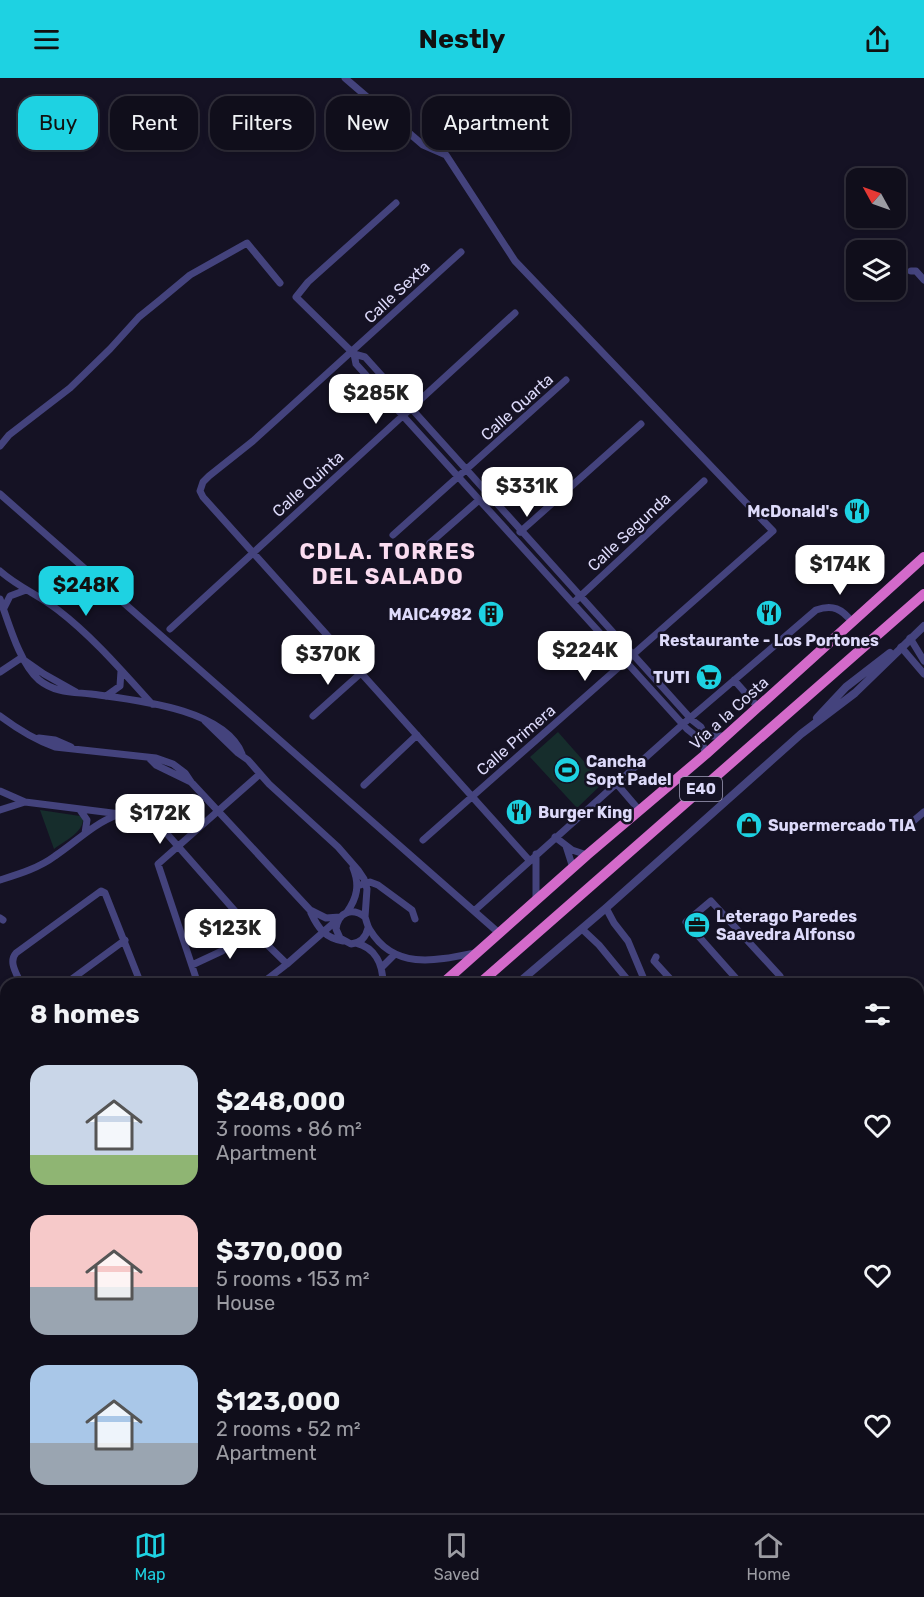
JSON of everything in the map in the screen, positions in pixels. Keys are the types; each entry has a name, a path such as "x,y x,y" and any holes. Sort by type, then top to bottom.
{"highway":[{"name":"Vía a la Costa","path":"449,978 587,855 706,754 923,558"},
{"name":"E40","path":"486,978 924,594"}],"street":[{"name":"Calle Primera","path":"345,78 423,145 446,155 515,261 773,531 423,840"},
{"path":"396,203 308,282 296,297 352,353 356,364 682,724 701,740 706,754"},
{"path":"0,446 9,435 70,388 139,317 190,275 247,243 280,283"},
{"name":"Calle Sexta","path":"251,553 203,497 201,487 209,477 352,353 461,252"},
{"path":"911,271 916,272 924,280"},
{"name":"Calle Quinta","path":"170,629 515,313"},
{"path":"352,353 365,357 691,719 701,727 703,732 712,736 725,736"},
{"name":"Calle Quarta","path":"393,535 566,380"},
{"path":"514,538 641,424"},
{"name":"Calle Segunda","path":"573,603 704,481"},
{"path":"0,494 500,934"},
{"path":"430,543 479,500"},
{"path":"251,553 529,860"},
{"path":"0,572 56,608 79,627 153,704"},
{"path":"3,609 10,596 26,590"},
{"path":"0,599 21,658 44,674 78,693 153,704 211,723 234,740 242,754 260,774 351,862 366,883 365,917 368,928 382,946 394,955 427,961 479,952"},
{"path":"474,911 682,724 691,719 816,610 834,607 841,610 852,622"},
{"path":"524,978 801,734 846,687 924,626"},
{"path":"910,638 924,661"},
{"path":"901,646 924,674"},
{"path":"0,672 21,658"},
{"path":"106,696 120,686 121,671"},
{"path":"313,716 360,673"},
{"path":"734,680 758,707"},
{"path":"0,716 40,742 55,747 71,747 149,758 156,765 191,782 310,910 323,932 333,939 356,943 370,950 382,967 382,978"},
{"path":"364,785 417,735"},
{"path":"196,978 158,868 160,861 260,774"},
{"path":"616,783 640,811"},
{"path":"0,791 25,802 120,814 151,821 161,827 250,928 287,964"},
{"path":"0,810 25,802"},
{"path":"80,810 87,820 85,832"},
{"path":"904,829 924,812"},
{"path":"0,880 38,867 56,856 85,832 106,819 120,814"},
{"path":"555,837 566,846 582,855 587,855"},
{"path":"566,846 573,868"},
{"path":"536,854 536,900"},
{"path":"269,978 342,916 355,897 357,886 351,862"},
{"path":"357,886 374,883 412,910 415,919"},
{"path":"18,978 12,963 16,953 101,891 105,894 125,940 139,978"},
{"path":"367,900 375,892 387,891"},
{"path":"736,978 686,922 711,901 780,976 778,978"},
{"path":"606,908 628,941 643,978"},
{"path":"310,910 326,918 342,916 353,911 365,917"},
{"path":"342,916 337,933 343,941"},
{"path":"192,965 222,951 250,928"},
{"path":"356,943 364,938 368,928"},
{"path":"582,929 599,945 626,978"},
{"path":"73,978 125,940"},
{"path":"382,967 394,955"},
{"path":"656,957 654,961 670,978"}],"green space":[{"name":"Cancha Sopt Padel","path":"558,732 603,783 577,808 530,757"},
{"path":"40,810 80,816 83,819 82,824 76,833 54,849"}],"place":[{"name":"McDonald's","path":"857,511"},
{"name":"Restaurante - Los Portones","path":"769,613"},
{"name":"MAIC4982","path":"491,614"},
{"name":"TUTI","path":"709,677"},
{"name":"Cancha Sopt Padel","path":"567,770"},
{"name":"Burger King","path":"519,812"},
{"name":"Supermercado TIA","path":"749,825"},
{"name":"Leterago Paredes Saavedra Alfonso","path":"697,925"}],"district":[{"name":"CDLA. TORRES DEL SALADO","path":"388,564"}]}
